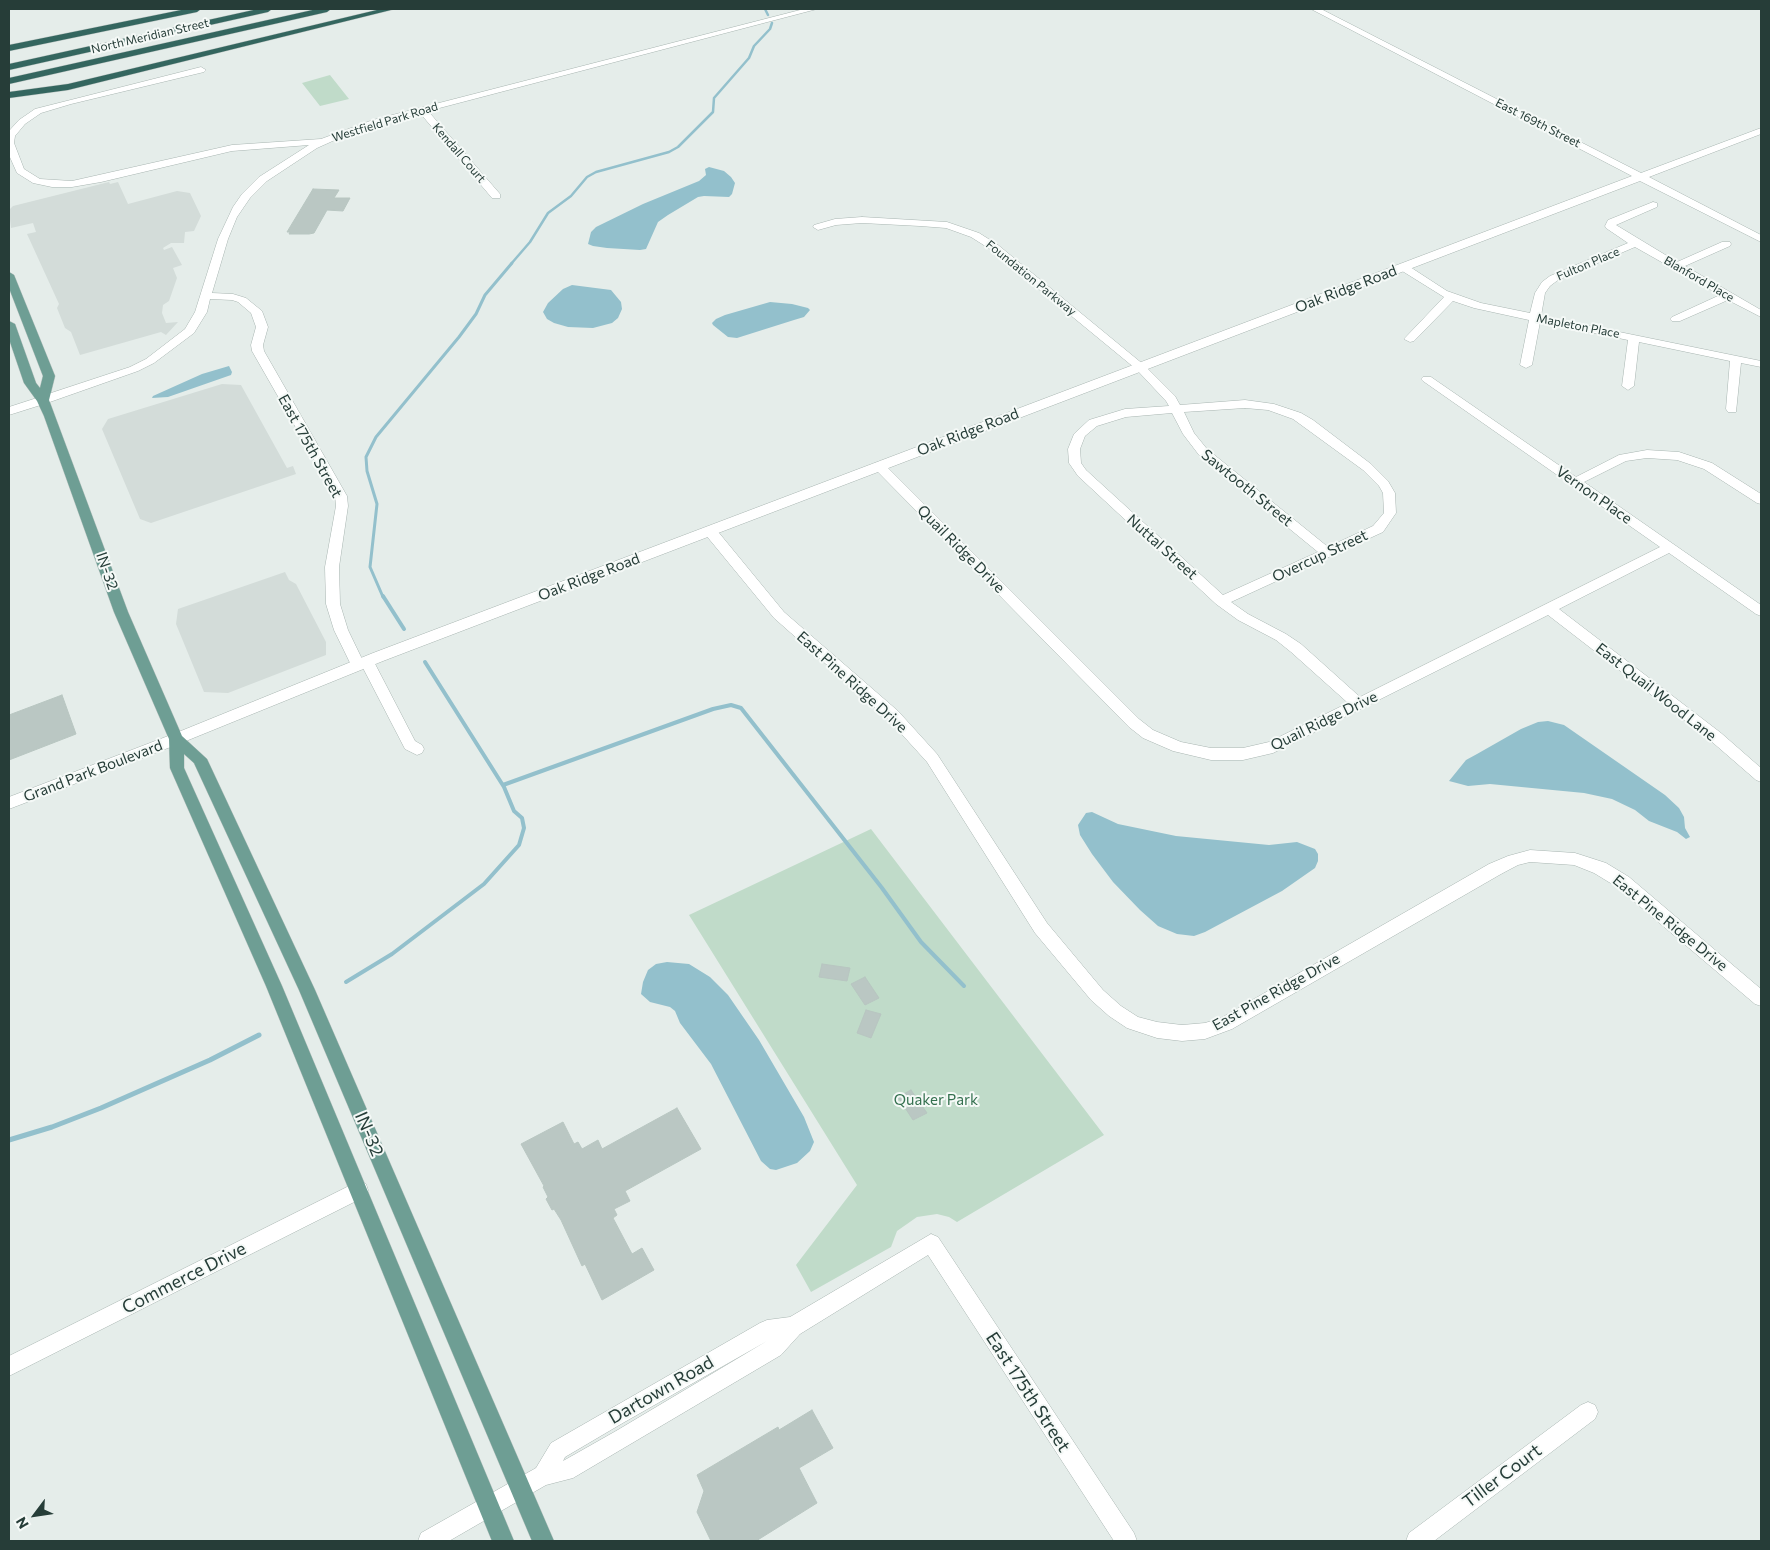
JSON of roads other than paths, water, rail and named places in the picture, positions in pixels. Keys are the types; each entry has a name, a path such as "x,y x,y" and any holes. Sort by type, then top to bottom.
{"highway":[{"path":"9,48 197,9"},
{"name":"North Meridian Street","path":"9,67 268,9"},
{"name":"North Meridian Street","path":"9,81 327,9"},
{"path":"9,106 68,87 391,9"},
{"path":"9,53 84,33"},
{"path":"9,94 68,87"}],"main road":[{"path":"9,275 49,376 43,400"},
{"name":"IN-32","path":"9,324 30,383 43,400 124,618 176,739 177,768 274,986 503,1541"},
{"name":"IN-32","path":"176,739 200,759 307,990 543,1541"}],"street":[{"name":"Westfield Park Road","path":"9,411 118,375 157,357 190,331 201,312 232,217 246,196 275,170 321,142 369,124 813,9"},
{"name":"East 169th Street","path":"1315,9 1761,239"},
{"path":"201,70 59,104 38,111 22,122 10,136 9,143 17,166 28,177 37,181 52,184 72,184 232,148 295,142 321,142"},
{"name":"Kendall Court","path":"422,110 496,196"},
{"name":"Oak Ridge Road","path":"176,739 362,664 710,530 1761,131"},
{"name":"Blanford Place","path":"1653,206 1610,224 1614,230 1728,296 1758,309"},
{"name":"Foundation Parkway","path":"818,227 835,222 862,220 947,225 975,235 994,247 1140,367"},
{"name":"Fulton Place","path":"1526,365 1540,293 1550,280 1636,243"},
{"path":"1676,266 1726,244"},
{"name":"Mapleton Place","path":"1402,267 1451,297 1478,306 1761,364"},
{"name":"East 175th Street","path":"206,296 242,300 256,311 262,327 257,345 258,352 341,496 342,506 332,567 333,604 342,630 410,745 417,749"},
{"path":"1676,319 1728,296"},
{"path":"1410,339 1438,308 1451,297"},
{"path":"1628,386 1634,338"},
{"path":"1732,409 1736,358"},
{"name":"Sawtooth Street","path":"1140,367 1166,393 1189,434 1203,452 1327,553"},
{"name":"Vernon Place","path":"1427,379 1761,611"},
{"name":"Overcup Street","path":"1176,409 1245,404 1279,409 1297,416 1309,423 1379,478 1389,493 1391,503 1388,518 1367,535 1221,601"},
{"name":"Nuttal Street","path":"1176,409 1121,414 1093,423 1080,434 1075,444 1075,463 1092,483 1221,601 1243,617 1281,636 1359,704"},
{"path":"1575,482 1623,458 1647,454 1662,454 1679,456 1708,466 1761,500"},
{"name":"Quail Ridge Drive","path":"880,466 1134,724 1148,734 1178,748 1196,752 1226,755 1243,754 1273,746 1669,548"},
{"name":"East Pine Ridge Drive","path":"710,530 779,615 893,716 932,758 1041,928 1096,995 1133,1023 1157,1030 1182,1034 1205,1031 1226,1024 1495,869 1514,860 1530,856 1575,859 1600,868 1623,882 1761,999"},
{"name":"East Quail Wood Lane","path":"1550,609 1716,737 1761,776"},
{"name":"Grand Park Boulevard","path":"9,803 176,739"},
{"name":"Commerce Drive","path":"9,1366 359,1190"},
{"name":"East 175th Street","path":"931,1243 1126,1541"},
{"name":"Dartown Road","path":"429,1541 543,1475 566,1471 574,1467 774,1348 794,1327 931,1243"},
{"name":"Tiller Court","path":"1417,1541 1588,1412"}],"water":[{"path":"709,167 724,171 735,183 732,194 729,197 698,197 668,215 658,222 646,249 607,248 588,244 591,232 596,227 643,204 699,181 706,175 705,169"},
{"path":"572,285 611,290 621,302 622,309 618,318 612,323 593,328 568,327 547,319 543,312 548,303 563,289"},
{"path":"770,302 792,304 810,310 804,317 737,338 728,337 712,323 725,315"},
{"path":"229,366 232,372 231,375 168,397 152,398 202,374"},
{"path":"1548,721 1564,725 1665,795 1679,808 1690,837 1686,839 1677,832 1649,821 1635,810 1612,799 1584,793 1490,784 1468,786 1449,781 1466,760 1521,729 1538,722"},
{"path":"1092,812 1118,824 1176,836 1269,845 1297,842 1315,849 1318,854 1318,861 1315,868 1282,891 1205,932 1194,936 1177,934 1158,926 1140,910 1113,882 1092,854 1080,835 1078,825 1086,813"},
{"path":"667,962 689,964 710,977 728,995 759,1040 804,1117 814,1142 810,1151 797,1163 776,1170 770,1169 761,1161 711,1064 680,1023 675,1011 670,1007 650,1002 641,994 648,970 656,964"}],"waterway":[{"path":"765,9 768,15"},
{"path":"511,264 530,242 548,213 571,196 587,177 596,172 669,152 678,147 713,112 714,98 749,58 754,46 770,29 772,23"},
{"path":"383,597 370,567 377,504 367,471 366,457 376,437 459,337 476,314 485,295 512,263"},
{"path":"383,596 404,629"},
{"path":"346,982 392,954 484,884 519,845 524,828 522,818 514,811 504,787 425,662"},
{"path":"503,785 713,709 731,705 741,708 882,888 921,942 964,986"},
{"path":"9,1140 52,1127 101,1108 210,1060 259,1035"}],"park label":[{"name":"Quaker Park","path":"936,1100"}]}
